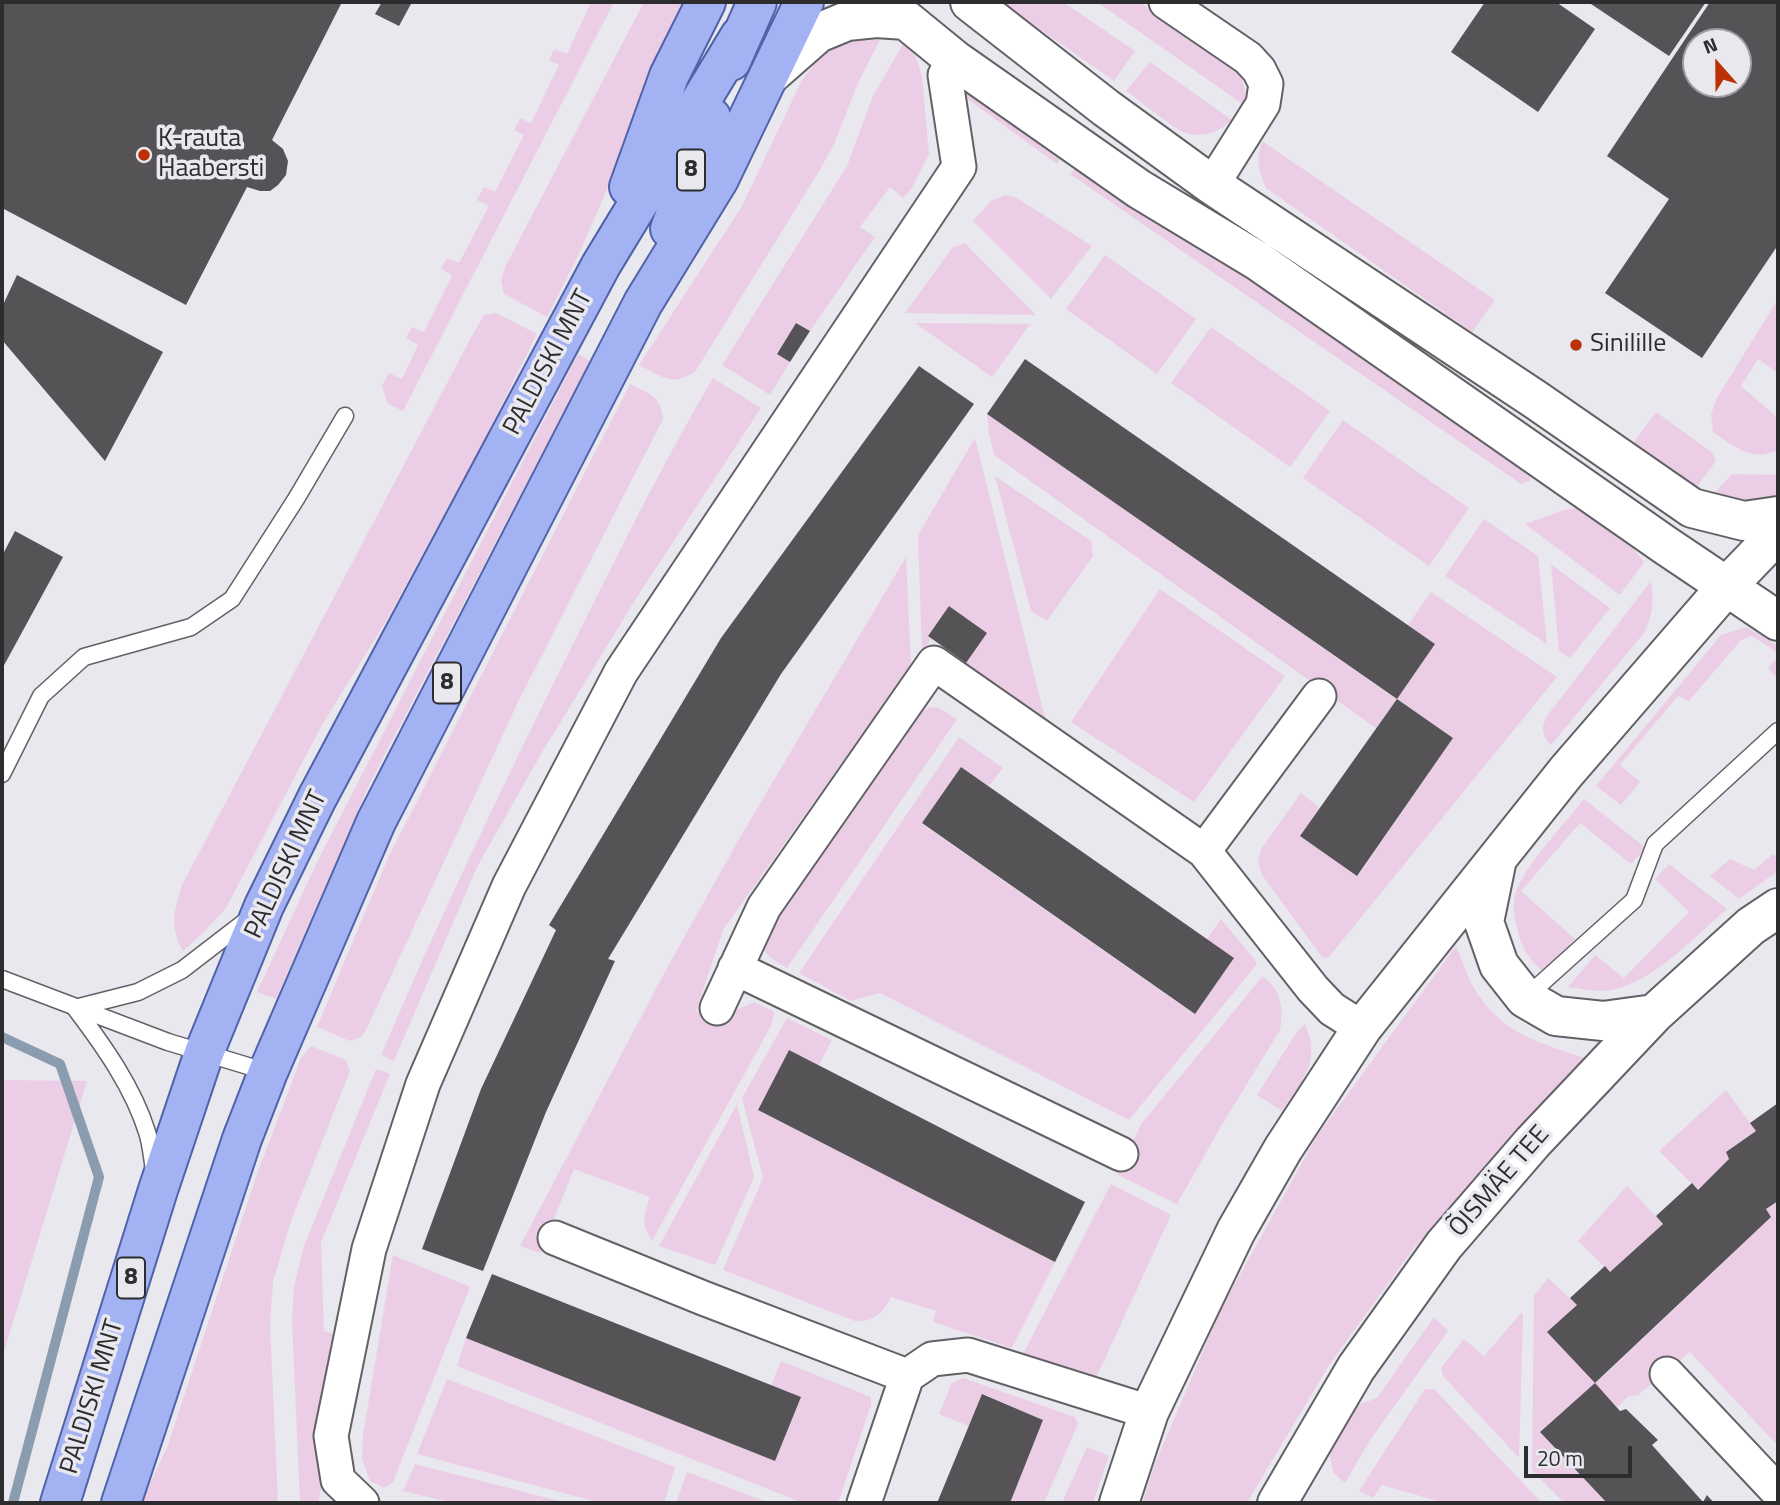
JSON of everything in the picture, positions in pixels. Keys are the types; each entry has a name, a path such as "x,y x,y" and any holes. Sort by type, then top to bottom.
{"main road":[{"name":"PALDISKI MNT","path":"601,265 669,76 706,2"},
{"name":"PALDISKI MNT","path":"60,1503 204,1053 264,906 317,798 601,265 740,36 757,2"},
{"name":"PALDISKI MNT","path":"121,1503 242,1139 268,1072 376,822 643,303 719,179 804,2"},
{"path":"955,60 979,9 1106,108 1212,185 1536,400 1692,508 1744,521 1778,516"},
{"path":"769,76 818,33 847,20 906,20 955,60 1139,189 1258,261 1778,621"},
{"name":"PALDISKI MNT","path":"643,303 740,36"},
{"path":"1119,1503 1150,1412 1236,1231 1283,1149 1362,1028 1566,772 1727,586 1778,533"},
{"path":"1497,857 1484,922 1499,965 1525,998 1556,1016 1603,1021 1654,1014"},
{"name":"ÕISMÄE TEE","path":"1277,1503 1356,1368 1444,1245 1533,1142 1654,1014 1751,926 1778,908"}],"street":[{"path":"1166,2 1248,58 1259,70 1266,84 1264,104 1212,185"},
{"path":"362,1503 338,1480 331,1436 369,1249 422,1084 509,886 621,673 959,167 945,75 955,60"},
{"path":"717,1007 764,907 934,663 1204,850 1313,989 1332,1009 1362,1028"},
{"path":"1204,850 1319,696"},
{"path":"735,968 1121,1154"},
{"path":"555,1238 906,1376"},
{"path":"864,1503 906,1376 933,1359 968,1355 1150,1412"},
{"path":"1667,1374 1778,1492"}],"lane":[{"path":"2,774 41,696 84,657 191,627 232,600 345,416"},
{"path":"1525,998 1634,900 1656,844 1778,731"},
{"path":"75,1008 138,992 182,970 264,906"},
{"path":"2,979 168,1042 268,1072"},
{"path":"75,1008 102,1043 128,1088 147,1132 158,1190"}],"shaded area":[{"path":"591,2 614,2 403,411 388,404 382,386 389,373 402,379 418,345 406,338 412,327 424,332 452,275 441,269 447,258 459,263 489,206 477,200 484,187 495,192 524,135 514,130 520,118 531,123 559,65 549,60 554,49 567,54"},
{"path":"644,2 688,2 579,254 547,317 504,294 501,279"},
{"path":"1001,2 1063,2 1135,51 1114,81"},
{"path":"1097,2 1139,2 1237,70 1244,87 1244,105"},
{"path":"866,36 882,36 858,83 834,144 695,372 680,379 673,379 660,376 639,365 742,206 802,80 822,54"},
{"path":"903,44 915,55 922,76 929,154 911,189 903,198 890,187 860,227 875,237 810,331 796,323 777,353 790,362 770,395 722,365 847,166 873,96"},
{"path":"1150,62 1232,120 1217,131 1193,135 1165,120 1126,91"},
{"path":"962,88 1065,152 1057,164 962,95"},
{"path":"1262,141 1495,300 1472,332 1266,188 1259,165"},
{"path":"1081,161 1530,472 1530,481 1521,484 1070,174"},
{"path":"1005,195 1017,198 1092,246 1051,299 973,221 991,201"},
{"path":"965,243 1036,315 905,313 952,248"},
{"path":"1105,255 1196,319 1157,374 1066,309"},
{"path":"1778,299 1778,373 1758,359 1741,386 1778,418 1778,450 1769,454 1752,454 1713,432 1711,414 1717,398"},
{"path":"496,313 537,334 478,452 385,623 322,725 226,908 183,951 174,926 182,885 474,332 484,315"},
{"path":"915,323 1030,324 992,377"},
{"path":"1211,327 1330,411 1290,467 1171,383"},
{"path":"578,354 590,361 370,783 276,999 257,992 318,860"},
{"path":"713,378 761,408 637,597 541,754 477,867 394,1061 383,1056 427,951 521,750 639,512"},
{"path":"630,384 657,400 663,419 519,700 366,1030 362,1036 350,1041 317,1027 388,858"},
{"path":"1656,412 1713,453 1716,461 1696,488 1633,443"},
{"path":"987,414 1396,699 1435,644 1408,625 1431,592 1557,677 1328,958 1322,957 1262,875 1258,862 1261,849 1301,793 1320,808 1301,836 1358,876 1453,738 1397,699 1376,728 994,455"},
{"path":"1343,420 1469,508 1429,566 1303,478"},
{"path":"975,438 1045,718 966,663 987,633 950,606 928,635 932,638 922,652 918,535"},
{"path":"1732,474 1778,475 1778,497 1753,503 1712,495"},
{"path":"995,476 1091,541 1093,556 1047,621 1031,611"},
{"path":"1576,508 1583,510 1627,541 1644,562 1620,595 1525,524"},
{"path":"1484,519 1538,556 1547,644 1445,576"},
{"path":"906,557 911,665 723,930 696,1011 723,1026 734,1011 754,1002 775,1012 771,1026 652,1241 646,1230 645,1220 650,1197 574,1169 540,1253 520,1246 668,966 742,834"},
{"path":"1551,564 1610,608 1570,658 1559,651"},
{"path":"1651,581 1652,607 1644,633 1551,745 1543,731 1547,716"},
{"path":"1160,589 1285,676 1194,802 1071,722"},
{"path":"1746,627 1778,646 1778,657 1774,650 1752,636 1741,640 1689,701 1678,696 1620,765 1640,782 1621,805 1596,786 1721,635"},
{"path":"1778,657 1778,679 1768,668"},
{"path":"931,707 939,708 957,719 787,968 765,952 759,936 911,717"},
{"path":"959,737 1003,768 989,786 961,767 922,824 1194,1014 1234,958 1207,939 1221,919 1257,964 1129,1120 880,993 851,1001 799,973"},
{"path":"1584,799 1646,848 1631,864 1580,823 1521,891 1575,939 1544,972 1527,954 1521,943 1514,914 1515,895 1536,858"},
{"path":"1773,854 1778,858 1778,871 1739,899 1710,876 1730,859 1754,870"},
{"path":"1669,864 1727,909 1668,960 1635,982 1617,989 1600,991 1568,987 1595,955 1624,978 1689,912 1655,879"},
{"path":"1456,946 1475,990 1501,1020 1526,1036 1584,1058 1414,1248 1329,1365 1247,1503 1142,1503 1155,1464 1221,1309 1317,1136"},
{"path":"1262,977 1273,986 1280,1000 1280,1030 1177,1204 1116,1174 1142,1123"},
{"path":"787,1018 832,1040 819,1065 789,1050 758,1110 1055,1262 1012,1348 933,1322 936,1311 891,1297 877,1315 868,1320 855,1321 723,1270 763,1178 742,1098"},
{"path":"1305,1024 1310,1037 1310,1060 1303,1080 1282,1111 1257,1095 1296,1033"},
{"path":"311,1046 346,1060 350,1071 291,1221 273,1282 270,1325 278,1503 141,1503 168,1445 257,1174 301,1058"},
{"path":"376,1069 390,1074 321,1242 324,1331 334,1334 318,1441 322,1485 318,1503 300,1503 292,1320 294,1287 304,1246"},
{"path":"2,1080 87,1081 2,1358"},
{"path":"1726,1090 1756,1131 1726,1152 1729,1159 1698,1190 1659,1151"},
{"path":"737,1104 754,1177 715,1265 659,1246"},
{"path":"1111,1184 1171,1215 1097,1376 1023,1354"},
{"path":"1627,1186 1663,1224 1610,1272 1578,1241"},
{"path":"1778,1201 1778,1446 1690,1352 1638,1395 1629,1396 1617,1407 1595,1384 1540,1431 1607,1503 1564,1503 1532,1470 1534,1296 1548,1278 1577,1305 1548,1332 1596,1383 1771,1217 1766,1209"},
{"path":"393,1255 470,1287 393,1482 384,1488 370,1481 362,1459 363,1435"},
{"path":"1522,1312 1519,1458 1443,1376 1441,1368 1464,1339 1484,1356"},
{"path":"1434,1317 1448,1331 1370,1440 1345,1483 1333,1472 1330,1456 1333,1445 1358,1405 1377,1398"},
{"path":"466,1338 775,1461 801,1397 771,1385 781,1361 871,1397 871,1405 838,1503 803,1503 457,1366"},
{"path":"963,1378 1075,1417 1078,1424 1044,1503 1010,1503 1043,1420 983,1394 969,1426 939,1414 952,1383"},
{"path":"447,1379 675,1467 664,1503 601,1503 417,1454"},
{"path":"1425,1389 1434,1389 1542,1503 1444,1503 1382,1485 1373,1498 1359,1491"},
{"path":"1087,1447 1109,1456 1093,1503 1062,1503"},
{"path":"415,1464 567,1503 453,1503 403,1491"},
{"path":"687,1472 770,1503 676,1503"}],"building":[{"name":"K-rauta Haabersti","path":"2,2 342,2 272,140 283,149 288,161 286,175 270,191 247,187 186,305 2,208"},
{"path":"382,2 412,2 399,26 375,14"},
{"path":"1485,2 1556,2 1595,29 1538,112 1451,52"},
{"path":"1588,2 1706,2 1688,28 1682,28 1682,37 1669,56"},
{"path":"1710,2 1778,2 1778,245 1702,358 1605,293 1669,199 1607,156 1682,44 1682,98 1752,98 1752,28 1693,28"},
{"path":"17,275 163,352 105,461 2,340 2,307"},
{"path":"796,323 810,331 790,362 777,354"},
{"path":"1025,359 1435,644 1397,699 987,414"},
{"path":"919,366 974,404 781,674 608,959 615,961 546,1112 483,1271 422,1249 481,1089 556,930 549,925 721,638"},
{"path":"15,531 63,557 2,669 2,556"},
{"path":"949,606 987,633 966,663 928,636"},
{"path":"1397,699 1453,738 1357,876 1300,836"},
{"path":"961,767 1234,958 1195,1014 922,823"},
{"path":"789,1050 1085,1202 1055,1262 758,1110"},
{"path":"1778,1103 1778,1201 1766,1209 1771,1217 1595,1383 1547,1332 1577,1305 1570,1298 1605,1266 1610,1272 1663,1224 1656,1216 1692,1183 1698,1190 1729,1159 1726,1152 1756,1131 1750,1123"},
{"path":"492,1274 801,1397 775,1461 466,1338"},
{"path":"1595,1383 1620,1411 1626,1409 1658,1440 1652,1445 1703,1502 1707,1495 1714,1503 1607,1503 1540,1432"},
{"path":"982,1394 1043,1420 1010,1503 937,1503"}],"waterway":[{"path":"2,1037 60,1064 99,1177 13,1503"}],"place":[{"name":"K-rauta Haabersti","path":"144,155"},
{"name":"Sinilille","path":"1576,345"}]}
